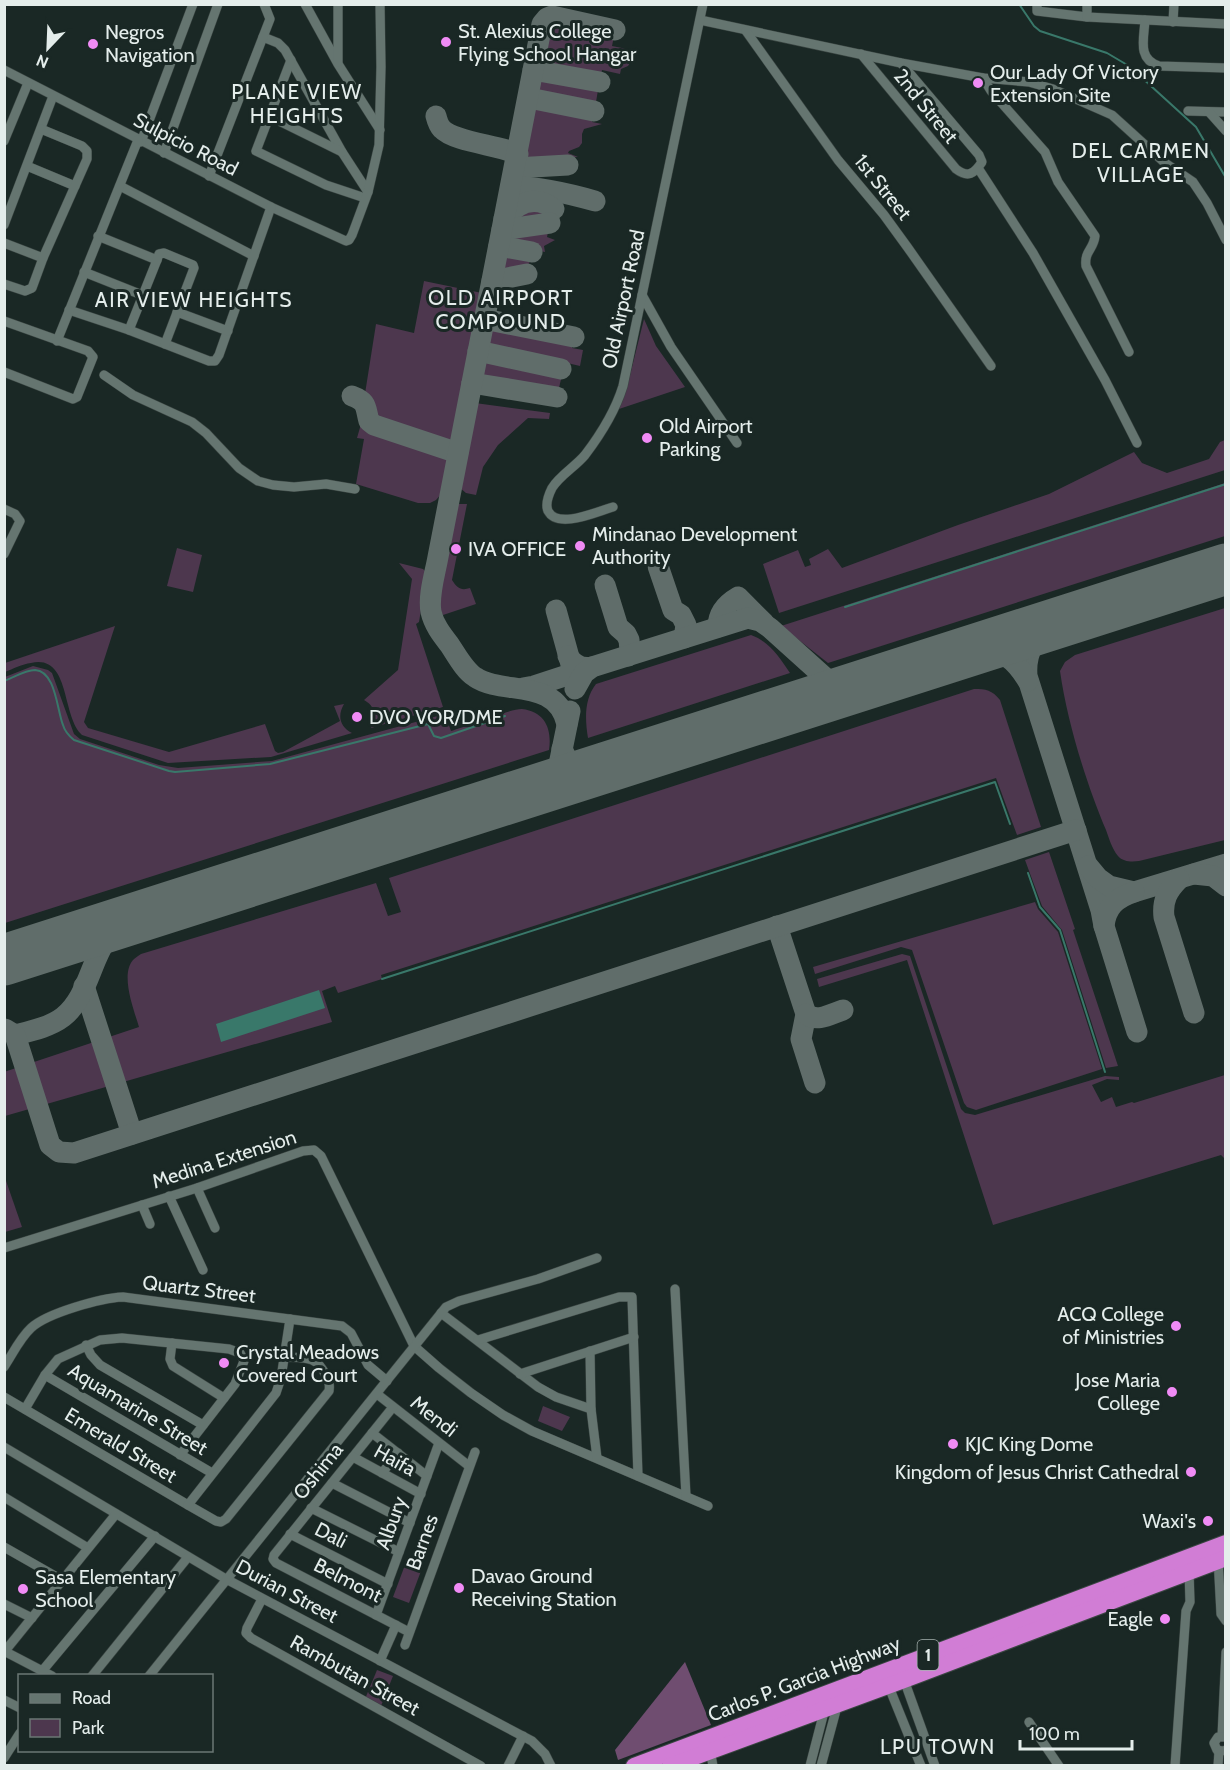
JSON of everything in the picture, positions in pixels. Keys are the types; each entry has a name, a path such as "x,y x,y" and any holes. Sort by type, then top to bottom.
{"highway":[{"name":"Carlos P. Garcia Highway","path":"634,1766 742,1732 1186,1572 1222,1551"},
{"name":"Carlos P. Garcia Highway","path":"893,1676 1222,1551"},
{"name":"Carlos P. Garcia Highway","path":"670,1766 712,1758 742,1732"}],"street":[{"path":"57,340 194,4"},
{"path":"164,153 218,4"},
{"path":"209,176 270,19 264,4"},
{"path":"305,4 338,64 380,130"},
{"path":"338,4 338,64"},
{"path":"366,195 374,170 380,130 380,4"},
{"name":"Old Airport Road","path":"613,507 565,520 552,516 547,506 556,484 583,458 608,422 627,369 703,4"},
{"path":"1087,4 1087,17"},
{"path":"1173,22 1174,4"},
{"path":"1037,8 1087,17 1226,24"},
{"path":"700,20 901,63 983,78 1042,85 1112,115 1165,163 1193,182 1226,240"},
{"path":"1145,21 1144,50 1146,59 1151,63 1159,66 1226,68"},
{"name":"1st Street","path":"746,31 838,160 902,240 991,366"},
{"path":"263,37 282,46 366,195"},
{"name":"2nd Street","path":"861,54 946,159 960,172 968,174 978,168"},
{"path":"291,60 256,151 326,185 366,195"},
{"path":"901,63 981,158 982,162 978,168 1033,253 1105,380 1137,443"},
{"name":"Sulpicio Road","path":"4,70 209,176 342,240 349,240 352,235 366,195"},
{"path":"983,78 991,91 1046,152 1058,182 1095,236 1094,244 1085,258 1086,266 1129,352"},
{"path":"4,141 28,83"},
{"path":"4,225 53,96"},
{"path":"1188,111 1226,112"},
{"path":"1209,112 1226,131"},
{"path":"269,116 342,152"},
{"path":"4,284 22,290 32,288 87,159 87,152 82,146 41,129"},
{"path":"27,166 75,186"},
{"path":"120,186 254,256"},
{"path":"69,310 212,362 219,355 271,207"},
{"path":"98,236 157,260"},
{"path":"4,243 43,258"},
{"path":"129,330 159,254 164,253 193,265 193,271 165,344"},
{"path":"84,273 142,295"},
{"path":"642,295 666,338 737,443"},
{"path":"177,312 228,331"},
{"path":"4,321 88,351 93,357 77,397 70,398 4,372"},
{"path":"104,375 133,395 192,422 206,433 239,468 258,481 294,487 326,484 355,489"},
{"path":"4,509 20,518 19,524 8,540 4,554"},
{"name":"Medina Extension","path":"4,1248 197,1188 308,1149 318,1152 414,1346"},
{"path":"197,1188 215,1228"},
{"path":"169,1196 203,1270"},
{"path":"142,1204 150,1224"},
{"path":"151,1674 446,1307 597,1258"},
{"path":"675,1289 686,1496"},
{"path":"478,1340 619,1297 628,1296 633,1299 639,1476"},
{"name":"Quartz Street","path":"4,1367 26,1334 35,1325 84,1304 123,1297 336,1324 347,1329 368,1365 387,1381"},
{"path":"441,1313 538,1387 556,1397 591,1409"},
{"path":"188,1505 276,1393 281,1378 290,1319"},
{"path":"520,1374 634,1337"},
{"path":"25,1409 45,1375 58,1359 100,1340 122,1338 229,1349 240,1353 243,1361 235,1384 180,1455"},
{"path":"172,1343 170,1359 173,1366 224,1398"},
{"path":"86,1346 100,1365 203,1425"},
{"path":"414,1346 447,1374 503,1415 532,1431 708,1506"},
{"path":"590,1351 591,1409 597,1458"},
{"name":"Emerald Street","path":"4,1397 221,1522 329,1391 329,1383 318,1362 311,1359 284,1357"},
{"name":"Aquamarine Street","path":"45,1375 212,1473"},
{"name":"Mendi","path":"377,1394 469,1466"},
{"name":"Oshima","path":"273,1559 290,1534 393,1407"},
{"path":"372,1432 427,1476"},
{"name":"Albury","path":"376,1615 439,1443"},
{"name":"Durian Street","path":"4,1447 226,1579 523,1736 540,1747 551,1766"},
{"name":"Barnes","path":"405,1645 475,1452"},
{"path":"382,1473 398,1453"},
{"name":"Haifa","path":"353,1457 421,1494"},
{"path":"332,1483 410,1523"},
{"path":"4,1497 88,1548"},
{"path":"311,1508 399,1552"},
{"path":"49,1674 5,1651 116,1514"},
{"name":"Dali","path":"290,1534 388,1584"},
{"path":"43,1670 155,1536"},
{"path":"4,1547 62,1580"},
{"path":"1222,1551 1221,1614 1226,1621"},
{"path":"94,1674 188,1557"},
{"name":"Belmont","path":"273,1559 276,1563 409,1632"},
{"path":"1175,1766 1186,1611 1184,1602 1186,1572"},
{"name":"Rambutan Street","path":"262,1599 247,1628 246,1634 251,1638 481,1766"},
{"path":"4,1604 32,1618"},
{"path":"380,1661 396,1625"},
{"path":"1218,1766 1222,1750 1215,1747 1214,1741 1218,1737 1224,1737 1226,1652"},
{"path":"893,1676 934,1762"},
{"path":"893,1676 921,1766"},
{"path":"810,1766 829,1699"},
{"path":"821,1766 825,1751 829,1699"},
{"path":"4,1700 18,1707"},
{"path":"1029,1722 1059,1766"},
{"path":"6,1753 18,1736"},
{"path":"508,1766 523,1736"},
{"path":"815,1749 825,1751"}],"green space":[{"path":"553,20 612,32 614,36 612,46 627,49 625,59 630,63 621,69 620,74 602,70 600,80 578,75 578,72 569,70 568,73 541,68 550,23"},
{"path":"540,73 567,78 567,81 576,82 577,80 599,84 595,108 536,95"},
{"path":"534,101 594,114 592,122 602,124 584,129 582,143 568,153 578,157 568,157 568,162 522,165"},
{"path":"530,206 546,207 552,215 551,219 514,224 512,222 515,211"},
{"path":"549,227 547,237 555,240 544,246 545,252 507,243 508,235 512,231"},
{"path":"510,250 532,255 528,266 522,272 501,272 504,255"},
{"path":"424,281 482,293 451,447 377,423 372,418 364,400 376,324 414,333"},
{"path":"644,319 656,346 685,387 619,409 628,383"},
{"path":"493,323 573,339 572,348 583,350 580,366 563,362 562,366 488,351 486,346"},
{"path":"491,357 563,371 558,392 485,379 481,372 482,364 484,358"},
{"path":"475,403 550,413 549,419 528,418 498,445 483,467 476,495 466,493 459,487"},
{"path":"361,424 448,455 443,492 436,500 430,503 418,503 356,484 364,439 357,438"},
{"path":"1225,440 1225,470 779,613 763,564 798,550 805,567 811,565 809,559 828,549 842,568 1049,494 1134,452 1142,463 1167,473 1209,459 1220,442"},
{"path":"1225,483 1225,536 828,663 781,626"},
{"path":"459,504 467,504 452,580 460,588 470,588 476,604 443,615 439,607 438,594 454,509"},
{"path":"177,548 202,555 193,592 167,586"},
{"path":"399,563 423,569 427,573 419,622 416,624 443,707 371,728 374,712 371,705 364,700 398,670 412,579"},
{"path":"1225,608 1225,840 1139,861 1122,859 1112,847 1085,772 1072,731 1060,671 1065,662 1075,655"},
{"path":"115,626 84,722 88,728 169,752 265,724 275,751 278,753 340,721 334,706 344,704 341,721 352,733 271,757 168,763 82,735 75,726 64,688 53,668 44,663 31,663 5,672 5,663"},
{"path":"751,635 769,646 790,673 588,738 586,710 589,696 596,684"},
{"path":"33,666 52,673 74,734 80,739 159,765 178,768 272,761 445,714 451,731 517,709 537,714 546,723 549,750 5,923 5,677"},
{"path":"974,689 989,691 1000,700 1041,827 1017,835 996,778 381,975 382,979 338,993 335,986 322,991 332,1022 5,1116 4,1072 139,1027 129,993 128,974 129,966 141,954 376,883 388,916 401,912 389,878"},
{"path":"1049,852 1118,1066 1106,1068 1062,930 1042,906 1025,860"},
{"path":"1035,902 1038,909 1058,932 1102,1069 976,1110 967,1107 964,1103 912,950 901,947 815,974 813,967"},
{"path":"902,954 910,956 961,1109 965,1113 975,1115 1105,1076 1119,1077 1119,1080 1107,1079 1092,1085 1101,1102 1112,1097 1116,1107 1225,1075 1225,1159 1221,1155 993,1225 907,960 819,987 817,979"},
{"path":"4,1175 22,1227 5,1232 4,1232"},
{"path":"543,1406 570,1417 562,1431 538,1421"},
{"path":"405,1565 421,1571 409,1603 393,1597"},
{"path":"377,1670 393,1676 381,1706 365,1699"}],"shaded area":[{"path":"319,990 325,1008 221,1042 216,1024"},
{"path":"685,1662 711,1725 618,1760 615,1750"}],"waterway":[{"path":"1019,4 1040,31 1107,53 1129,66 1196,127 1226,178"},
{"path":"845,607 1226,484"},
{"path":"4,681 28,671 42,672 52,684 65,730 74,740 175,772 270,764 428,724 434,736 441,738 505,716"},
{"path":"382,979 995,782 1010,824"},
{"path":"1028,873 1040,907 1060,930 1105,1072"}],"taxiway":[{"path":"567,724 561,709 540,693 487,683 471,674 436,625 431,612 430,599 542,24 552,16 615,30"},
{"path":"533,70 600,82"},
{"path":"529,98 594,111"},
{"path":"436,116 441,128 456,137 518,154"},
{"path":"515,168 568,165"},
{"path":"511,186 553,191 595,201"},
{"path":"504,219 509,213 527,202 540,202 554,209"},
{"path":"502,230 550,223"},
{"path":"499,246 532,252"},
{"path":"492,281 527,274"},
{"path":"484,319 574,337"},
{"path":"478,351 561,369"},
{"path":"472,383 557,397"},
{"path":"352,396 363,403 369,421 374,425 458,453"},
{"path":"658,566 673,610 681,615 686,625 684,638"},
{"path":"605,585 618,627 629,640 628,656"},
{"path":"718,627 719,617 724,609 738,597 764,623"},
{"path":"556,610 572,668"},
{"path":"575,689 584,673 592,667 748,618 760,621 770,628 841,692"},
{"path":"1056,624 1033,645 1028,658 1027,676 1101,910 1104,926"},
{"path":"977,649 1007,657 1013,661 1028,681"},
{"path":"523,688 592,667 578,665 568,656"},
{"path":"555,784 570,711"},
{"path":"562,749 571,765 577,771 586,774"},
{"path":"15,1035 50,1145 59,1152 74,1153 1076,830"},
{"path":"1088,866 1109,886 1134,892 1226,864"},
{"path":"1194,874 1213,876 1226,886"},
{"path":"1179,879 1167,896 1164,917 1194,1013"},
{"path":"1134,892 1113,904 1104,926 1137,1032"},
{"path":"5,1029 15,1035 46,1026 63,1017 78,1000 106,940 115,930 135,918"},
{"path":"777,926 806,1014 801,1039 815,1083"},
{"path":"4,947 28,939 69,939"},
{"path":"84,986 132,1134"},
{"path":"806,1014 819,1018 843,1010"}],"runway":[{"path":"4,960 1226,569"}],"place":[{"name":"St. Alexius College Flying School Hangar","path":"446,42"},
{"name":"Negros Navigation","path":"93,44"},
{"name":"Our Lady Of Victory Extension Site","path":"978,83"},
{"name":"Old Airport Parking","path":"647,438"},
{"name":"Mindanao Development Authority","path":"580,546"},
{"name":"IVA OFFICE","path":"456,549"},
{"name":"DVO VOR/DME","path":"357,717"},
{"name":"ACQ College of Ministries","path":"1176,1326"},
{"name":"Crystal Meadows Covered Court","path":"224,1363"},
{"name":"Jose Maria College","path":"1172,1392"},
{"name":"KJC King Dome","path":"953,1444"},
{"name":"Kingdom of Jesus Christ Cathedral","path":"1191,1472"},
{"name":"Waxi's","path":"1208,1521"},
{"name":"Davao Ground Receiving Station","path":"459,1588"},
{"name":"Sasa Elementary School","path":"23,1589"},
{"name":"Eagle","path":"1165,1619"}],"district":[{"name":"PLANE VIEW HEIGHTS","path":"297,103"},
{"name":"DEL CARMEN VILLAGE","path":"1141,162"},
{"name":"AIR VIEW HEIGHTS","path":"194,299"},
{"name":"OLD AIRPORT COMPOUND","path":"501,309"},
{"name":"LPU TOWN","path":"938,1746"}]}
